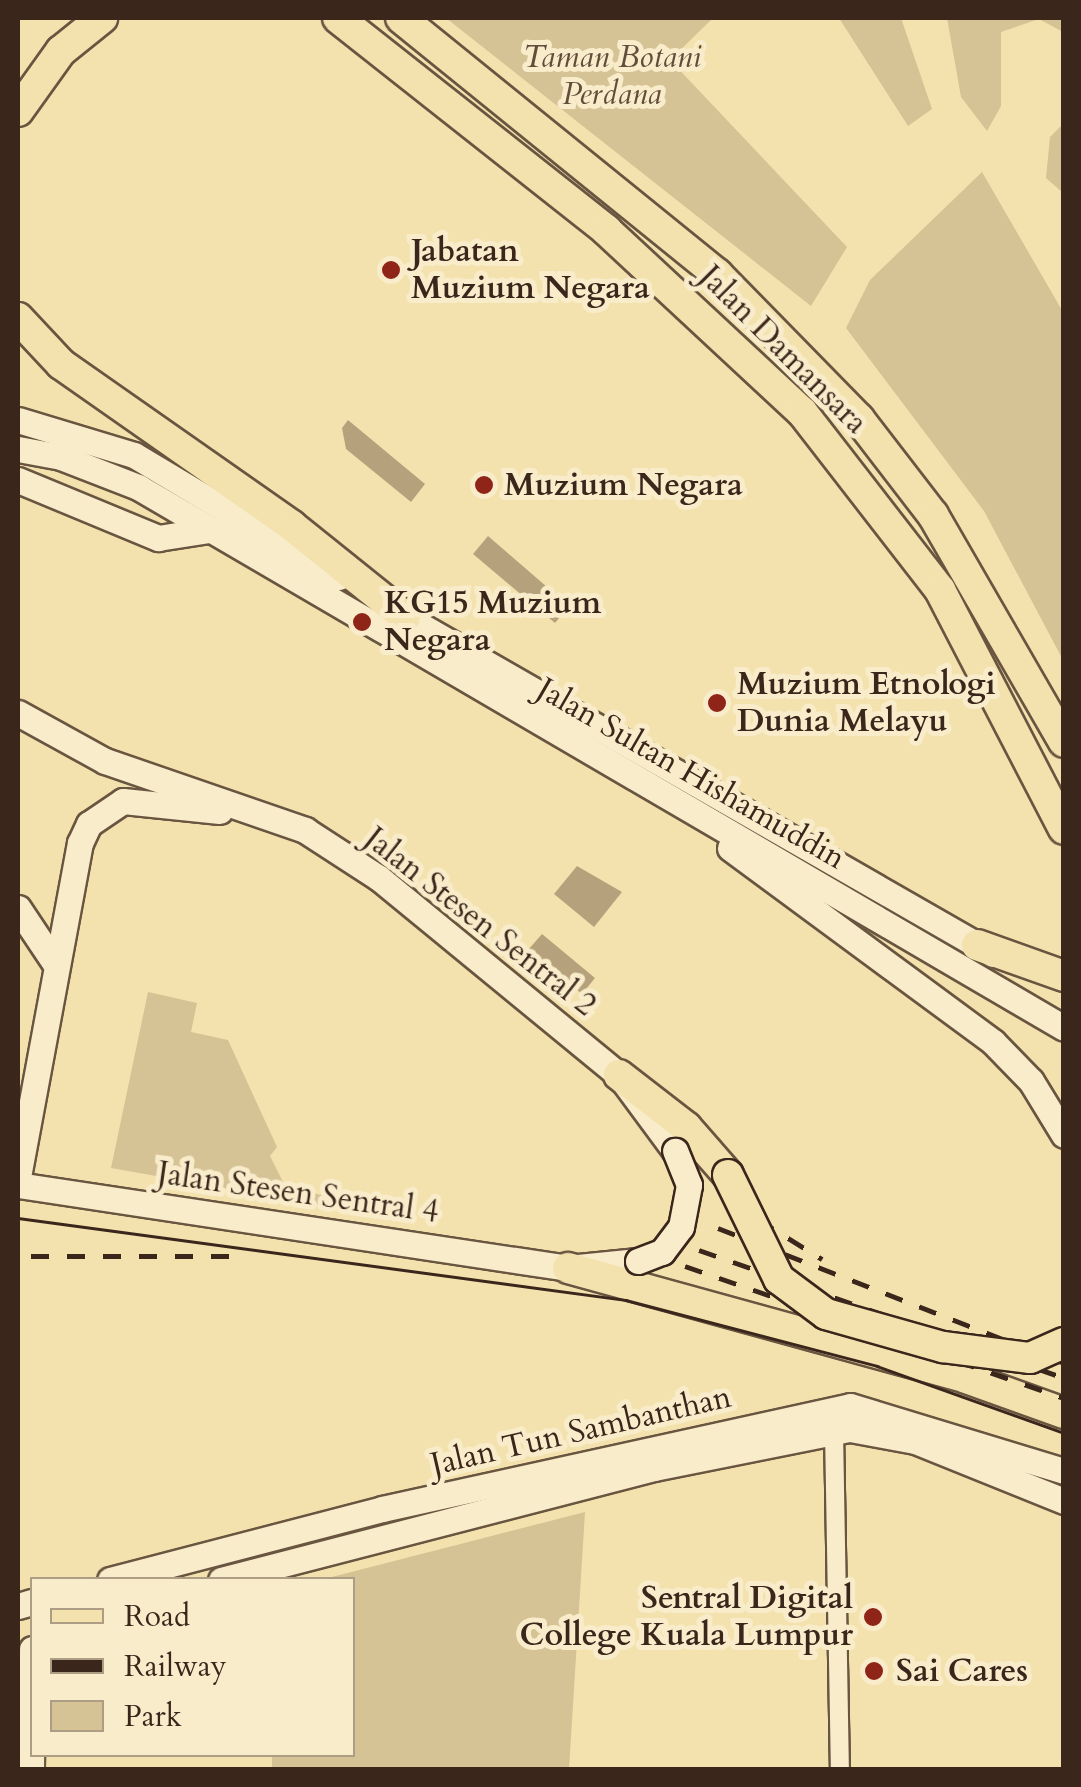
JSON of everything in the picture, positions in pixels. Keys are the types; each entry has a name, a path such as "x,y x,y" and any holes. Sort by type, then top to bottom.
{"main road":[{"path":"18,111 61,52 102,18"},
{"path":"316,18 496,142"},
{"name":"Jalan Damansara","path":"338,18 496,142 729,338 859,478 940,590 1064,829"},
{"name":"Jalan Damansara","path":"400,18 717,274 819,376 934,515 1064,742"},
{"path":"18,318 61,364"},
{"path":"18,341 61,364 292,526 405,617"},
{"name":"Jalan Sultan Hishamuddin","path":"18,420 134,455 405,617 1064,992"},
{"name":"Jalan Sultan Hishamuddin","path":"18,449 62,457 138,487 1064,1028"},
{"path":"18,480 76,500 158,538 209,530"},
{"name":"Jalan Stesen Sentral 2","path":"18,713 104,761 306,830 379,878 619,1075 676,1151 689,1185 680,1227 662,1252 638,1260 568,1268"},
{"path":"668,798 807,910 993,1042 1031,1081 1064,1135"},
{"path":"18,1177 80,843 104,809 124,801 258,814"},
{"path":"18,908 56,966"},
{"path":"977,945 1064,976"},
{"path":"619,1075 686,1126 728,1174 779,1279 826,1314 943,1347 1013,1356 1030,1358 1064,1344"},
{"name":"Jalan Stesen Sentral 4","path":"18,1185 568,1268"},
{"path":"568,1268 966,1378 1064,1414"},
{"name":"Jalan Tun Sambanthan","path":"121,1577 382,1509 850,1406 1064,1471"},
{"name":"Jalan Tun Sambanthan","path":"233,1577 654,1468 834,1431 887,1432 1064,1501"},
{"path":"26,1654 30,1747"}],"street":[{"path":"834,1431 840,1770"}],"green space":[{"name":"Taman Botani Perdana","path":"446,18 713,18 670,60 847,247 811,306"},
{"path":"839,18 901,18 932,109 908,126"},
{"path":"947,18 1063,18 1063,32 1039,19 1001,32 1001,106 987,131 961,97"},
{"path":"1063,124 1063,193 1046,178 1050,137"},
{"path":"982,172 1063,312 1063,660 984,511 846,328 870,280"},
{"path":"148,992 197,1003 191,1032 228,1040 277,1147 270,1156 285,1186 333,1198 330,1207 111,1168"},
{"path":"585,1512 569,1769 272,1769 272,1757 355,1757 355,1577 332,1577"}],"shaded area":[{"path":"348,420 425,484 411,502 346,449 342,428"},
{"path":"488,536 569,606 555,623 473,554"},
{"path":"577,866 622,892 594,927 554,894"},
{"path":"542,934 595,978 582,994 528,950"}],"tram line":[{"path":"18,1218 626,1300 877,1366 1064,1433"}],"railway":[{"path":"727,1200 822,1259"},
{"path":"718,1228 1064,1363"},
{"path":"699,1250 1064,1378"},
{"path":"31,1256 246,1256"},
{"path":"685,1266 1064,1398"}],"place":[{"name":"Jabatan Muzium Negara","path":"391,270"},
{"name":"Muzium Negara","path":"484,485"},
{"name":"KG15 Muzium Negara","path":"362,622"},
{"name":"Muzium Etnologi Dunia Melayu","path":"717,703"},
{"name":"Sentral Digital College Kuala Lumpur","path":"873,1617"},
{"name":"Sai Cares","path":"874,1671"}]}
